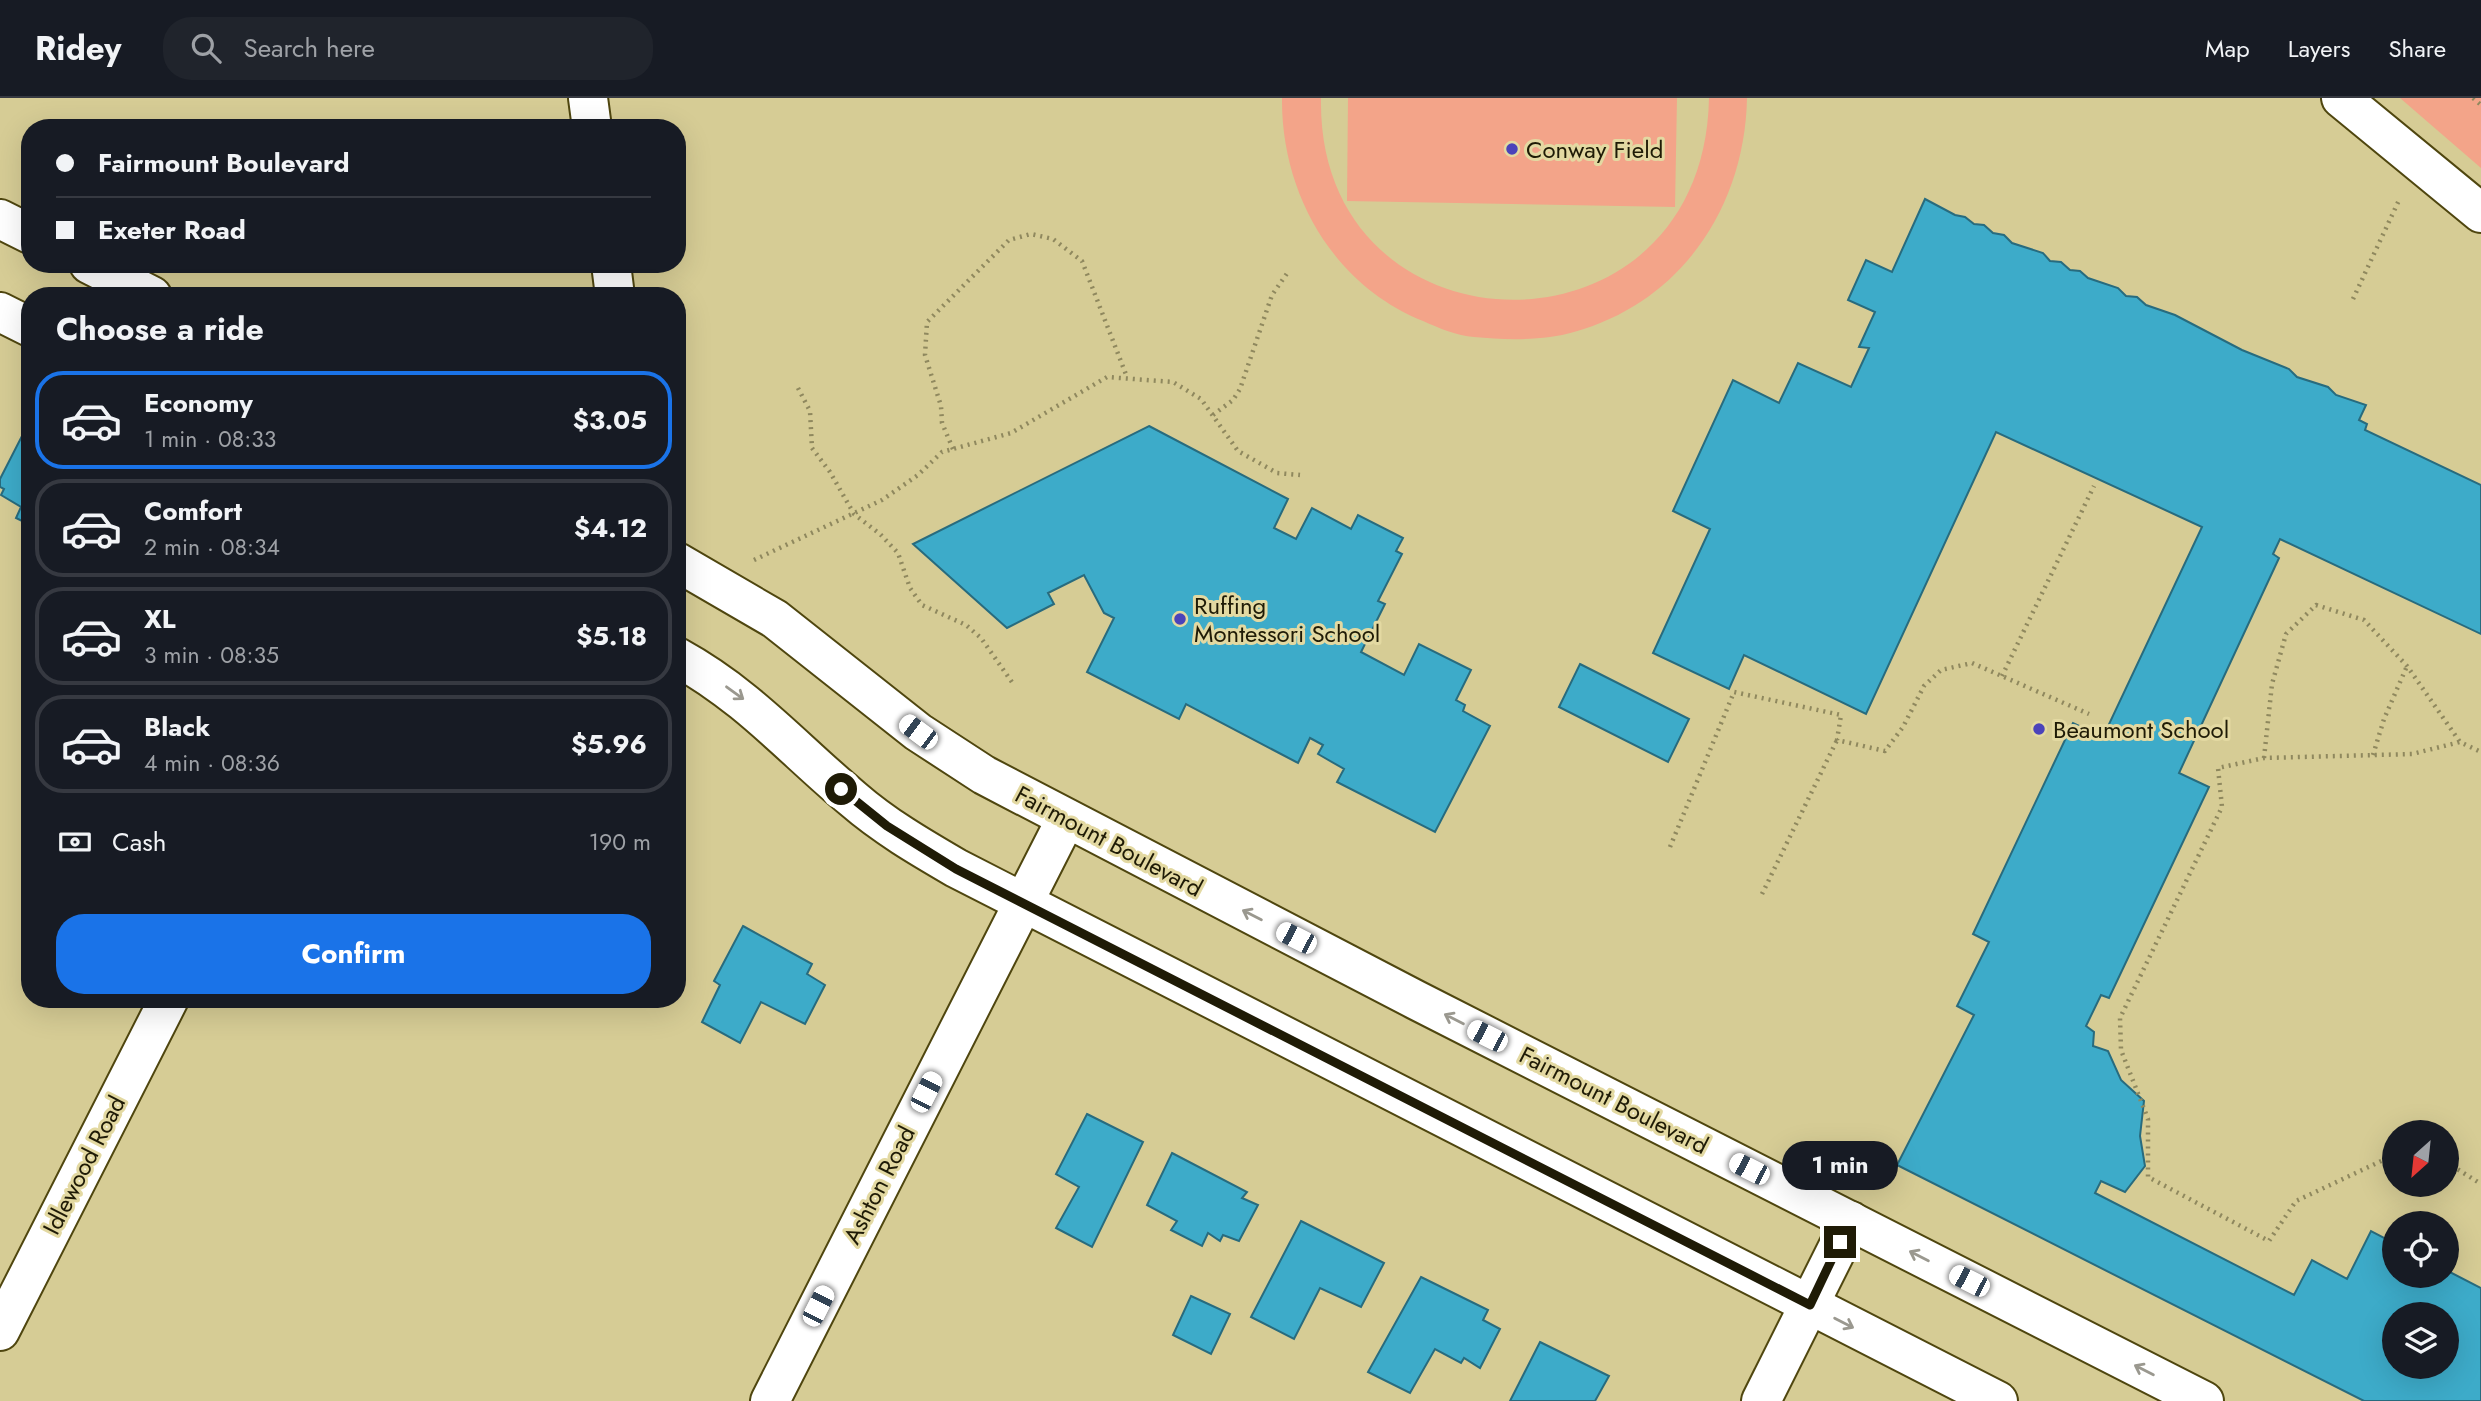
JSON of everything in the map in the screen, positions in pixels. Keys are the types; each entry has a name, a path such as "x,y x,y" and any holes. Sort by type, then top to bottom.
{"main road":[{"path":"588,98 591,119"},
{"path":"2341,98 2481,213"},
{"path":"0,219 21,230"},
{"path":"107,273 134,287"},
{"path":"0,312 21,322"},
{"name":"Fairmount Boulevard","path":"686,567 803,639 884,707 950,755 1066,819 2204,1401"},
{"path":"686,663 744,699 826,776 887,826 956,869 1998,1401"},
{"name":"Ashton Road","path":"770,1401 1066,819"},
{"name":"Idlewood Road","path":"0,1331 164,1008"},
{"path":"1761,1401 1851,1221"}],"path":[{"path":"2473,98 2481,105"},
{"path":"2353,299 2379,240 2419,164"},
{"path":"953,449 942,423 941,406 925,355 927,322 1009,240 1031,234 1053,239 1082,261 1127,377"},
{"path":"1213,415 1233,400 1240,389 1272,295 1288,272"},
{"path":"712,581 882,500 918,475 942,452 1011,433 1107,377 1173,382 1201,399 1238,451 1277,473 1300,475"},
{"path":"798,388 810,411 812,448 831,472 854,514 880,534 898,554 910,588 922,605 965,625 981,638 1014,685"},
{"path":"2002,676 2094,486"},
{"path":"2264,758 2272,684 2286,634 2316,605 2364,620 2407,666 2460,742 2481,752"},
{"path":"1836,740 1885,751 1903,727 1924,685 1941,670 1972,663 2089,714"},
{"path":"2373,755 2384,719 2407,666"},
{"path":"1670,847 1734,692 1842,715 1836,740 1762,894"},
{"path":"2382,1161 2296,1201 2269,1241 2148,1177 2148,1119 2121,1050 2120,1017 2222,807 2218,768 2264,758 2412,754 2460,742"},
{"path":"2459,1170 2481,1184"}],"shaded area":[{"path":"1282,98 1321,98 1336,185 1379,248 1440,286 1511,300 1583,288 1646,250 1691,187 1709,98 1747,98 1743,138 1734,176 1720,212 1700,244 1676,273 1646,298 1612,318 1562,335 1511,339 1461,335 1423,321 1391,305 1363,284 1339,260 1318,232 1302,201 1291,168 1284,133"},
{"name":"Conway Field","path":"1348,98 1677,98 1675,207 1347,201"},
{"path":"2400,98 2481,98 2481,168"}],"building":[{"path":"1925,199 1955,215 1965,217 1974,224 1984,225 1993,233 2004,235 2012,243 2043,253 2050,261 2061,262 2070,270 2080,271 2088,278 2118,288 2126,296 2137,297 2146,305 2175,315 2242,350 2289,369 2297,377 2328,387 2336,395 2366,405 2359,420 2367,424 2365,430 2481,485 2481,634 2280,539 2273,554 2279,558 2179,773 2209,787 2109,998 2101,995 2086,1026 2094,1032 2093,1046 2108,1051 2121,1080 2144,1101 2140,1136 2145,1166 2125,1192 2101,1181 2095,1193 2294,1295 2312,1260 2347,1279 2371,1231 2382,1237 2382,1288 2459,1288 2459,1277 2481,1288 2481,1401 2364,1401 1897,1165 1974,1015 1957,1006 1989,942 1973,934 2073,723 2103,737 2202,527 1996,432 1866,714 1744,655 1729,689 1653,653 1710,529 1673,511 1733,380 1779,403 1798,363 1851,387 1869,348 1859,347 1875,312 1848,300 1866,260 1892,272"},
{"path":"1149,426 1288,499 1274,528 1296,539 1312,508 1351,529 1358,515 1403,538 1396,551 1402,554 1378,601 1385,604 1361,652 1404,675 1419,644 1471,670 1456,700 1465,705 1463,711 1490,726 1435,832 1337,782 1344,769 1318,754 1323,745 1310,738 1298,763 1186,704 1179,719 1087,672 1114,618 1104,613 1084,575 1048,593 1054,604 1007,628 913,544"},
{"path":"21,438 21,507 1,495 4,489 0,487 0,479"},
{"path":"21,507 21,520 16,518"},
{"path":"1580,664 1689,719 1668,762 1559,707"},
{"path":"743,926 812,964 807,974 825,985 805,1024 761,1002 740,1043 702,1022 720,985 714,981"},
{"path":"1087,1114 1143,1142 1092,1247 1056,1228 1079,1187 1056,1174"},
{"path":"1172,1153 1247,1192 1242,1198 1258,1205 1239,1241 1223,1235 1220,1241 1208,1233 1202,1246 1171,1230 1177,1221 1147,1205"},
{"path":"1301,1221 1384,1263 1361,1307 1320,1288 1294,1339 1251,1317"},
{"path":"1421,1277 1488,1310 1483,1320 1500,1329 1480,1368 1464,1358 1461,1363 1435,1349 1410,1393 1368,1372"},
{"path":"1191,1296 1230,1314 1211,1354 1173,1335"},
{"path":"1540,1342 1609,1376 1595,1401 1510,1401"}],"place":[{"name":"Conway Field","path":"1512,149"},
{"name":"Ruffing Montessori School","path":"1180,619"},
{"name":"Beaumont School","path":"2039,729"}],"route":[{"path":"841,789 887,826 956,869 1810,1305 1840,1242"}]}
